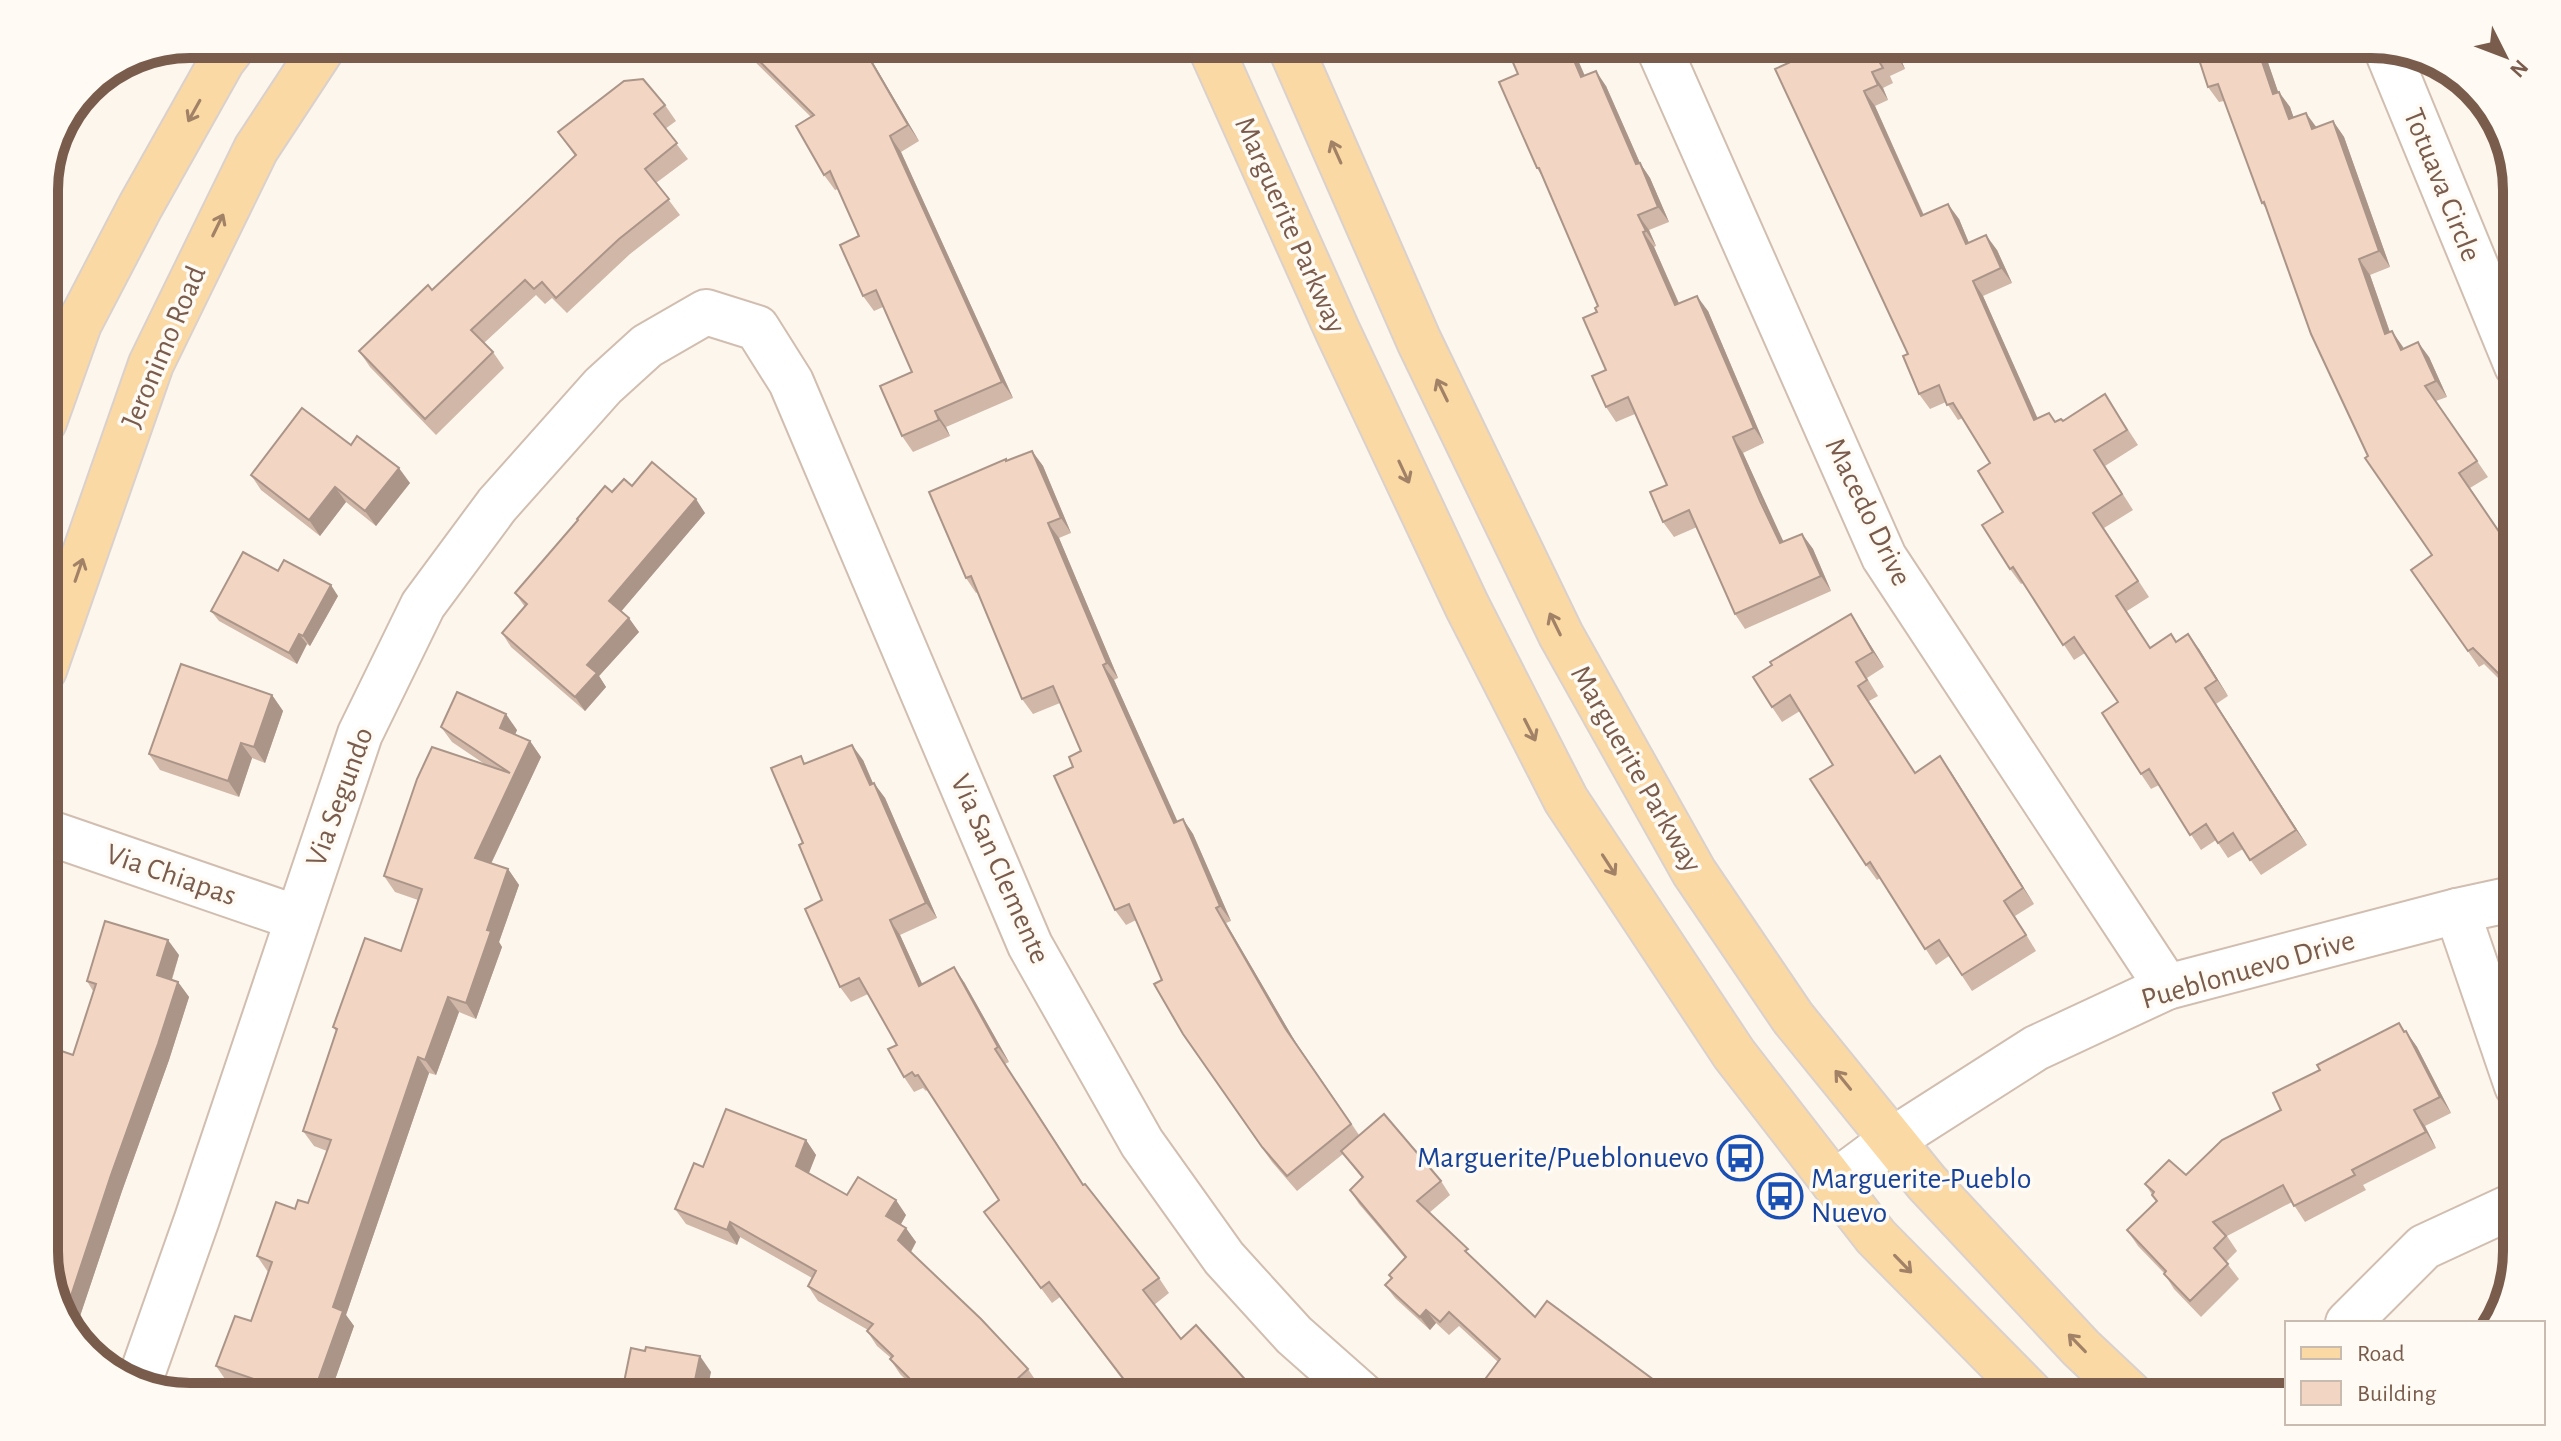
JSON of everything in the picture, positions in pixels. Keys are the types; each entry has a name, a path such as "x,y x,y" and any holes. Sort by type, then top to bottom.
{"main road":[{"path":"58,383 79,324 140,207 224,58"},
{"name":"Jeronimo Road","path":"58,630 151,364 256,149 316,58"},
{"name":"Marguerite Parkway","path":"1215,58 1467,606 1566,800 1734,1054 1876,1237 2020,1383"},
{"name":"Marguerite Parkway","path":"1295,58 1419,341 1561,635 1694,872 1793,1018 1927,1183 2081,1348 2118,1383"}],"street":[{"name":"Macedo Drive","path":"1663,58 1884,557 2167,987"},
{"name":"Totuava Circle","path":"2391,60 2503,337"},
{"name":"Via Segundo","path":"142,1374 360,734 423,605 497,505 603,386 647,346 706,312"},
{"name":"Via San Clemente","path":"706,312 757,328 791,382 1030,945 1142,1143 1224,1258 1294,1335 1348,1383"},
{"name":"Via Chiapas","path":"58,836 297,918"},
{"name":"Pueblonuevo Drive","path":"1834,1183 1892,1140 2036,1048 2167,987 2503,901"},
{"path":"2457,911 2503,1045"},
{"path":"2350,1321 2424,1247 2503,1210"}],"building":[{"path":"756,58 869,58 908,125 890,136 1002,382 935,411 939,420 902,436 880,386 912,372 876,290 863,296 840,245 859,236 830,171 824,175 796,126 814,115"},
{"path":"1511,58 1573,58 1581,77 1596,71 1658,207 1638,215 1675,305 1697,296 1754,428 1733,437 1760,501 1780,543 1802,534 1821,576 1735,614 1689,510 1663,522 1650,492 1667,485 1628,397 1606,407 1592,376 1606,370 1583,318 1597,312 1595,308 1598,306 1499,82 1518,74"},
{"path":"1886,58 1879,61 1883,68 1872,72 1878,85 1864,91 1921,216 1948,204 1966,244 1986,235 2001,268 1973,281 2034,420 2049,413 2055,422 2063,421 2105,394 2127,430 2094,450 2122,494 2093,513 2138,581 2116,596 2150,648 2171,634 2176,642 2188,634 2217,680 2205,688 2296,830 2250,860 2233,833 2218,843 2206,824 2190,835 2149,769 2141,774 2102,713 2118,702 2074,637 2063,645 1982,525 2003,512 1978,471 1990,463 1953,403 1947,405 1939,385 1919,394 1903,356 1908,354 1775,69 1795,60"},
{"path":"2199,58 2261,58 2273,94 2279,92 2289,119 2306,113 2312,129 2333,121 2379,251 2359,259 2385,334 2392,331 2401,350 2418,342 2436,381 2425,386 2477,461 2459,473 2503,535 2503,678 2473,648 2468,651 2411,570 2432,555 2365,458 2368,456 2311,334 2218,84 2208,87"},
{"path":"643,79 665,105 654,114 677,143 645,169 669,199 619,239 556,298 542,282 534,289 525,280 471,330 493,352 425,419 359,351 428,285 432,290 576,155 558,132 624,81"},
{"path":"302,408 351,445 357,436 399,468 365,511 335,487 309,520 251,475"},
{"path":"1032,451 1061,518 1048,523 1107,663 1103,665 1174,823 1183,819 1220,906 1216,908 1285,1028 1351,1124 1287,1176 1262,1147 1183,1034 1154,984 1162,980 1129,904 1115,910 1054,776 1073,767 1069,757 1081,751 1053,686 1022,699 971,576 966,578 929,492"},
{"path":"652,462 696,499 609,601 629,618 587,665 597,673 575,697 502,633 527,604 515,593 605,486 612,492 624,479 632,486"},
{"path":"243,552 278,571 284,560 331,585 303,636 299,634 289,653 211,611"},
{"path":"1851,614 1873,652 1856,662 1867,680 1858,686 1915,773 1940,756 2023,888 2004,901 2026,935 1962,975 1939,940 1925,949 1870,862 1866,865 1810,779 1833,765 1790,695 1772,707 1753,677 1772,665 1770,662"},
{"path":"181,664 272,695 254,747 241,743 228,781 149,754"},
{"path":"457,692 506,714 500,728 530,741 475,858 508,869 487,930 491,931 466,1003 448,997 425,1060 418,1057 333,1307 343,1311 319,1378 323,1380 322,1383 252,1383 254,1379 216,1366 235,1316 251,1321 272,1262 257,1256 276,1202 295,1209 298,1200 308,1203 331,1140 303,1131 337,1029 333,1027 365,938 401,951 422,889 384,876 417,779 432,747 510,773 441,727"},
{"path":"852,745 870,785 874,783 926,903 890,920 919,986 954,967 998,1047 995,1049 1083,1185 1159,1278 1143,1290 1181,1339 1196,1325 1248,1383 1127,1383 1049,1282 1041,1288 984,1212 999,1200 918,1075 912,1072 904,1077 888,1049 897,1045 859,978 840,987 805,909 822,900 799,845 803,843 771,768 801,756 804,764"},
{"path":"105,921 168,940 157,975 178,982 69,1302 58,1259 58,1050 73,1055 96,984 87,981"},
{"path":"2399,1023 2440,1097 2414,1110 2426,1132 2352,1170 2355,1175 2294,1206 2283,1185 2213,1222 2226,1236 2214,1248 2228,1264 2190,1301 2127,1230 2157,1201 2152,1195 2154,1192 2145,1184 2169,1160 2186,1175 2222,1140 2281,1110 2273,1093 2320,1070 2317,1065"},
{"path":"726,1109 806,1140 796,1166 847,1195 858,1177 896,1200 886,1216 906,1228 898,1240 1028,1369 1013,1383 914,1383 890,1359 893,1356 867,1331 873,1324 808,1286 816,1271 730,1222 727,1230 675,1209 694,1163 703,1167"},
{"path":"1384,1114 1441,1181 1417,1201 1468,1249 1465,1251 1535,1317 1547,1301 1658,1383 1493,1383 1486,1378 1500,1359 1449,1312 1440,1322 1426,1310 1420,1317 1385,1285 1392,1278 1389,1275 1406,1257 1350,1190 1363,1177 1341,1151"},
{"path":"646,1347 700,1356 694,1383 624,1383 631,1348 645,1351"}],"place":[{"name":"Marguerite/Pueblonuevo","path":"1740,1158"},
{"name":"Marguerite-Pueblo Nuevo","path":"1780,1196"}]}
